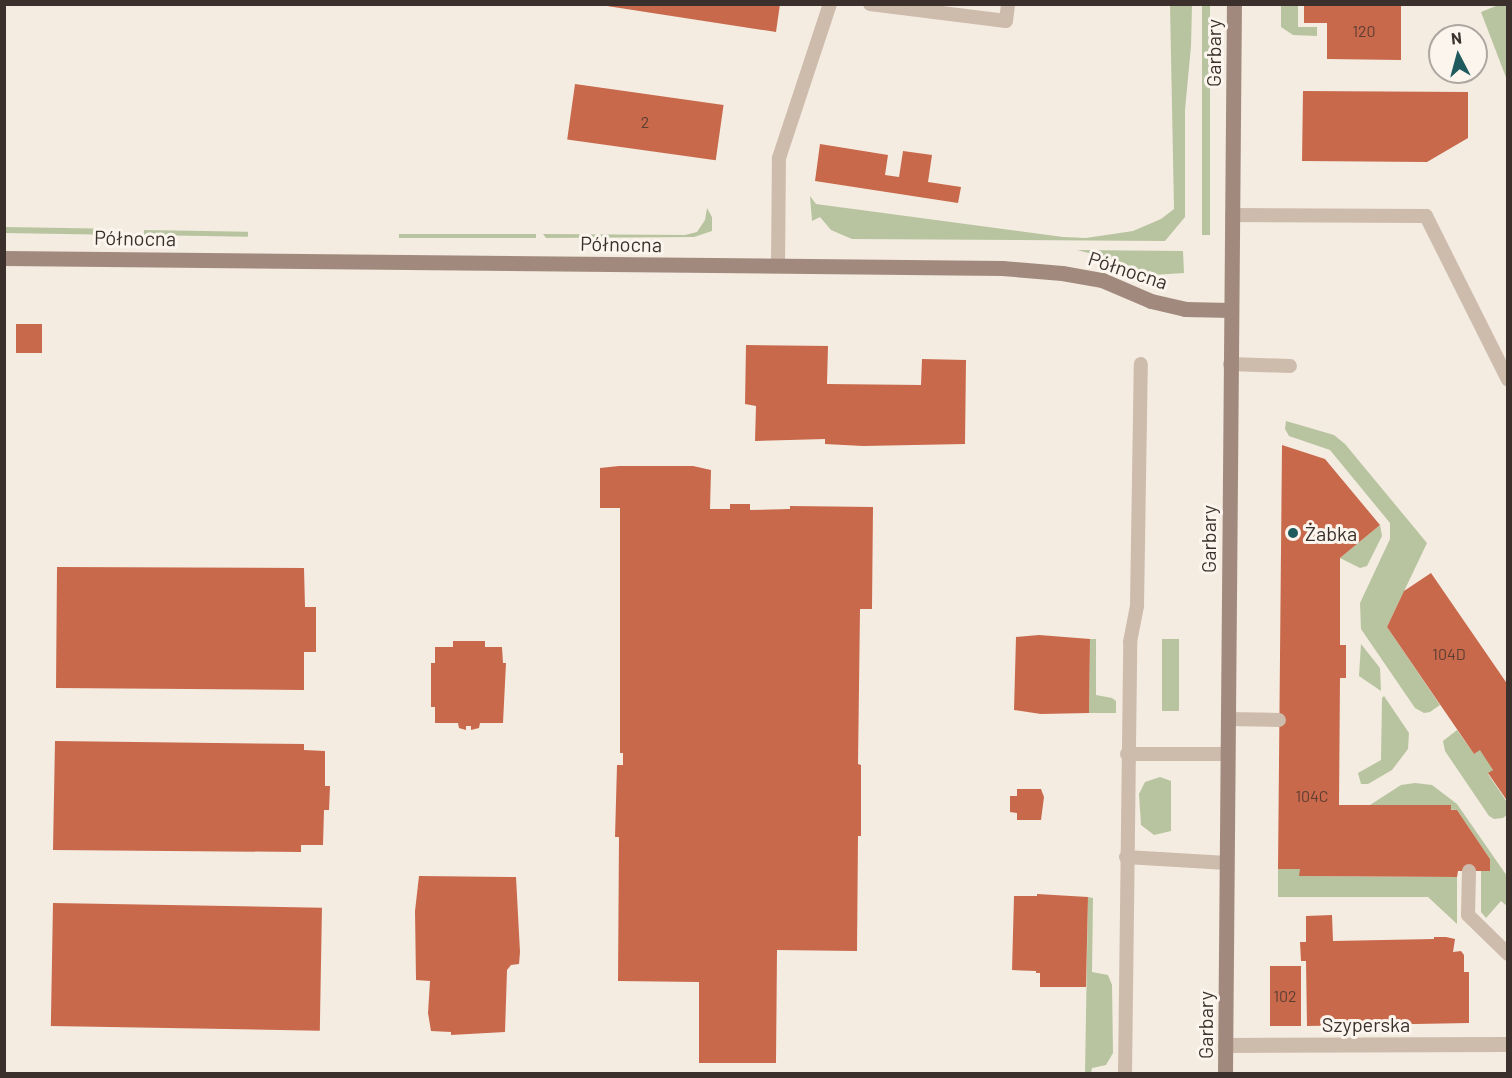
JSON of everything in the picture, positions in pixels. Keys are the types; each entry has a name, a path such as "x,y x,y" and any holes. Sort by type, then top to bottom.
{"street":[{"name":"Garbary","path":"1226,1074 1234,4"},
{"name":"Północna","path":"4,258 1002,268 1062,273 1102,280 1151,301 1185,309 1231,310"},
{"name":"Szyperska","path":"1226,1045 1508,1044"}],"lane":[{"path":"778,266 779,158 830,4"},
{"path":"870,4 1006,21 1008,4"},
{"path":"1232,215 1426,216 1508,380"},
{"path":"1125,1074 1127,754 1130,642 1137,606 1141,364"},
{"path":"1230,364 1290,366"},
{"path":"1228,719 1279,720"},
{"path":"1127,754 1228,754"},
{"path":"1126,857 1227,863"},
{"path":"1469,871 1468,915 1508,954"}],"green space":[{"path":"1202,4 1210,4 1210,235 1202,235"},
{"path":"1501,4 1507,5 1507,80 1488,30 1488,24 1486,24 1481,12"},
{"path":"1170,5 1192,5 1185,110 1185,217 1165,241 852,239 831,230 820,217 812,221 810,196 816,204 1063,237 1086,238 1133,231 1161,219 1174,209"},
{"path":"1298,5 1298,27 1317,27 1317,36 1293,35 1281,27 1281,6"},
{"path":"707,208 712,217 712,231 694,237 546,238 543,234 685,235 697,232 705,220"},
{"path":"5,227 94,229 94,235 5,233"},
{"path":"144,230 248,232 248,237 144,235"},
{"path":"399,234 536,234 536,238 399,238"},
{"path":"1077,250 1183,251 1184,273 1153,275 1112,259"},
{"path":"1286,421 1334,435 1345,444 1427,543 1387,627 1440,705 1430,712 1424,713 1415,708 1361,629 1360,603 1390,539 1390,523 1330,450 1289,436 1285,429"},
{"path":"1380,525 1382,536 1367,566 1360,568 1340,558"},
{"path":"1090,639 1096,639 1096,695 1116,701 1116,713 1089,713"},
{"path":"1162,639 1179,639 1179,711 1162,711"},
{"path":"1361,644 1380,668 1381,691 1359,676"},
{"path":"1384,696 1409,733 1408,749 1392,770 1368,784 1361,784 1358,773 1381,760 1382,698"},
{"path":"1457,730 1474,754 1481,749 1493,770 1488,774 1507,802 1507,815 1503,818 1494,819 1489,816 1445,751 1443,741"},
{"path":"1160,777 1171,781 1171,831 1154,835 1141,825 1139,794 1145,782"},
{"path":"1415,783 1432,785 1457,804 1507,876 1507,906 1501,901 1486,918 1481,912 1481,871 1490,871 1490,859 1457,810 1370,805 1401,785"},
{"path":"1278,869 1300,869 1300,876 1457,877 1457,924 1428,897 1278,897"},
{"path":"1088,897 1093,898 1092,972 1108,975 1112,985 1113,1053 1106,1065 1092,1068 1091,1073 1085,1074"}],"building":[{"path":"594,4 780,4 776,32"},
{"path":"1304,4 1401,4 1401,60 1327,59 1327,23 1304,23"},
{"path":"575,84 724,105 716,160 567,139"},
{"path":"1303,91 1468,92 1468,138 1427,162 1302,161"},
{"path":"820,144 888,155 885,175 899,177 903,151 932,155 928,182 961,187 958,203 815,181"},
{"path":"16,324 42,324 42,353 16,353"},
{"path":"746,345 828,346 827,384 921,385 922,359 966,360 965,444 863,446 825,444 825,439 755,441 756,406 745,404"},
{"path":"1282,445 1325,459 1380,525 1340,558 1340,645 1346,645 1346,678 1340,678 1339,805 1451,805 1451,810 1457,810 1490,859 1490,871 1458,871 1457,877 1299,876 1300,869 1278,869"},
{"path":"693,466 711,470 710,509 730,509 730,504 750,504 750,510 790,509 790,506 873,507 872,609 860,609 858,764 861,765 861,836 858,836 857,951 777,950 776,1063 699,1063 699,982 618,981 619,837 615,837 617,765 623,765 623,753 620,753 620,508 600,508 600,468"},
{"path":"57,567 304,568 305,607 316,607 316,652 304,652 304,690 56,688"},
{"path":"1431,573 1508,685 1508,802 1488,773 1493,770 1480,750 1474,754 1387,627 1404,591"},
{"path":"1039,635 1090,639 1089,713 1041,714 1014,710 1016,637"},
{"path":"453,641 485,641 485,647 502,647 503,663 506,663 503,723 480,723 479,728 471,730 471,726 466,726 466,730 459,728 458,723 435,723 435,707 431,707 431,663 435,663 435,647 453,647"},
{"path":"55,741 304,744 304,750 325,751 325,786 330,786 329,810 324,810 323,845 301,845 301,852 53,850"},
{"path":"1017,789 1041,789 1044,797 1041,820 1017,820 1017,813 1010,812 1010,796 1017,796"},
{"path":"419,876 516,877 520,952 519,964 511,965 507,970 505,1032 451,1035 451,1032 431,1031 428,1013 430,981 416,980 415,911"},
{"path":"1037,894 1088,897 1086,987 1040,987 1040,973 1012,970 1014,896 1037,896"},
{"path":"53,903 322,908 320,1031 51,1026"},
{"path":"1332,915 1333,941 1434,939 1434,937 1455,939 1453,952 1461,951 1464,955 1464,972 1469,972 1469,1023 1307,1026 1306,961 1301,961 1300,942 1306,942 1306,916"},
{"path":"1270,966 1301,966 1301,1026 1270,1026"}],"place":[{"name":"Żabka","path":"1293,533"}]}
